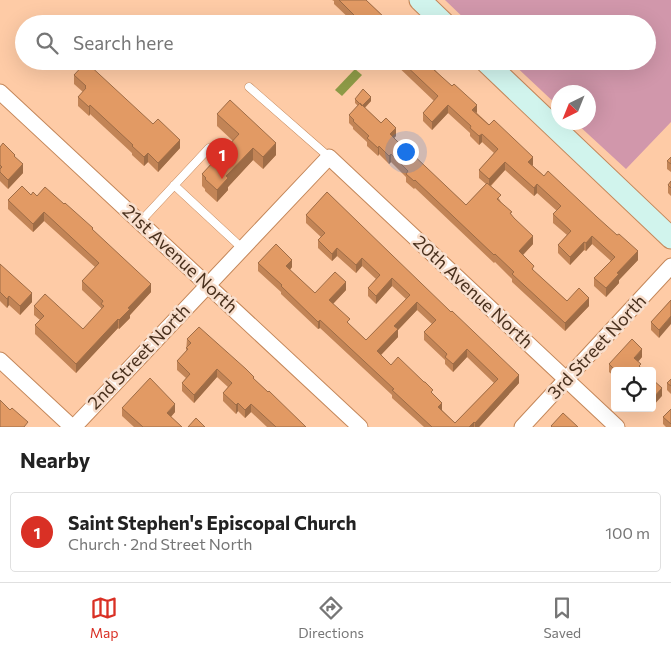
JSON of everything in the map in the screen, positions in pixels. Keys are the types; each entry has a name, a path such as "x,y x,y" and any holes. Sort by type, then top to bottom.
{"street":[{"path":"420,0 436,15"},
{"path":"494,70 671,238"},
{"name":"21st Avenue North","path":"0,92 360,427"},
{"name":"2nd Street North","path":"73,427 329,157"},
{"name":"20th Avenue North","path":"329,157 617,427"},
{"name":"3rd Street North","path":"522,427 671,266"},
{"path":"0,360 73,427"}],"lane":[{"path":"249,87 329,157"},
{"path":"140,222 209,148"},
{"path":"174,185 243,249"}],"shaded area":[{"path":"445,0 671,0 671,122 626,169 584,130 596,130 596,85 551,85 551,99 520,70 656,70 656,15 461,15"},
{"path":"354,70 362,75 342,96 335,90"}],"building":[{"path":"339,0 366,0 382,15 354,15"},
{"path":"79,70 95,70 153,124 158,119 180,140 158,163 148,153 144,157 90,105 89,107 78,97 86,86 74,75"},
{"path":"411,70 434,70 452,86 454,84 477,105 472,110 489,125 494,120 533,157 528,162 544,176 548,171 617,235 619,234 638,251 606,288 594,278 615,257 592,236 570,257 558,245 571,231 553,214 561,206 537,184 534,188 505,162 489,179 479,170 498,149 482,134 479,136 448,105 432,122 423,113 438,96"},
{"path":"363,89 371,97 362,106 355,99"},
{"path":"230,100 276,143 263,157 253,148 226,176 228,178 217,190 202,174 239,134 217,114"},
{"path":"360,103 381,123 386,118 396,128 390,134 466,205 487,183 501,195 497,199 512,212 510,213 514,218 533,236 519,251 534,266 532,269 567,301 579,288 589,298 565,323 512,274 514,272 495,254 415,180 406,174 408,171 391,154 389,156 367,138 369,136 349,115"},
{"path":"3,143 23,164 8,180 0,172 2,167 0,165 0,147"},
{"path":"22,186 31,195 33,192 37,196 45,187 93,228 151,284 128,308 130,309 118,319 76,364 35,325 44,316 34,306 45,294 83,329 104,306 101,304 103,301 82,281 99,263 44,212 33,224 8,200"},
{"path":"327,192 519,375 475,423 469,427 432,427 320,320 318,322 258,263 276,244 292,260 286,266 315,293 335,272 346,282 329,300 350,319 347,322 366,340 410,295 392,278 376,296 368,288 380,275 362,258 356,265 337,248 332,254 318,240 325,233 306,215","holes":["417,302 436,320 424,332 447,354 445,357 453,364 467,349 498,379 455,423 438,407 442,403 431,392 433,390 398,357 391,365 377,351 398,329 394,326"]},
{"path":"0,264 32,293 20,306 9,296 7,299 0,292"},
{"path":"671,300 671,316 659,330 651,322"},
{"path":"199,327 306,427 276,427 251,404 245,410 238,403 236,405 223,393 232,383 217,369 194,395 182,383 190,374 177,361 191,343 187,339"},
{"path":"632,339 642,349 634,358 641,364 640,367 612,367 609,364"},
{"path":"150,378 175,404 167,413 182,427 143,427 122,408"},
{"path":"656,383 662,388 656,395"},
{"path":"0,400 10,410 12,408 28,422 24,427 0,427"},
{"path":"671,409 671,424 663,417"},
{"path":"563,413 578,427 552,427"},
{"path":"196,418 205,427 188,427"}],"place":[{"name":"Saint Stephen's Episcopal Church","path":"222,179"}]}
